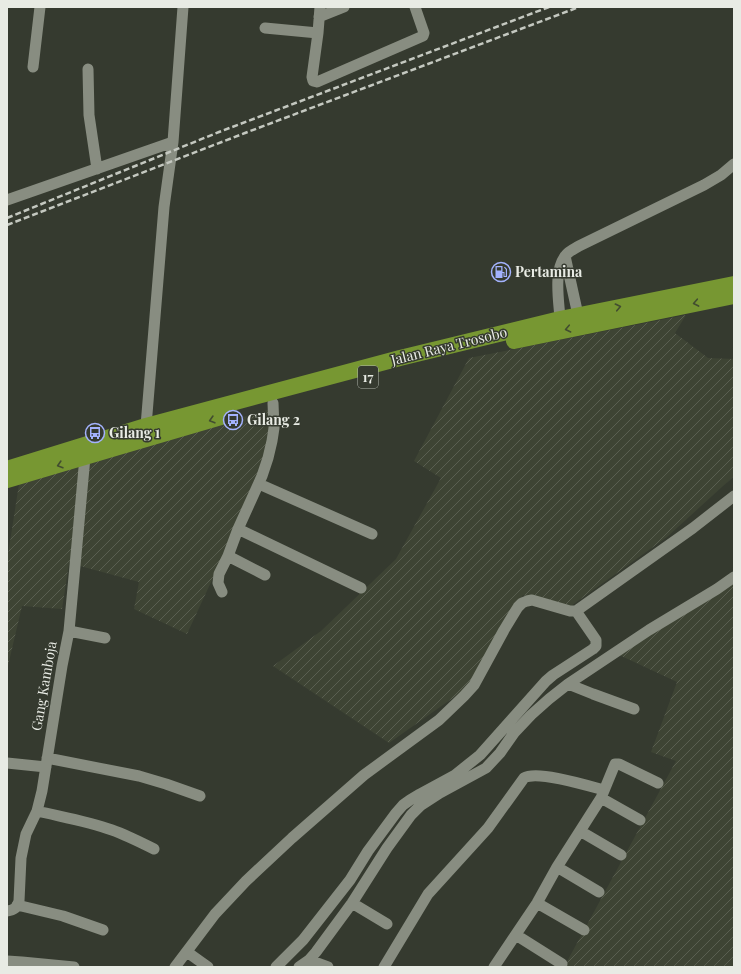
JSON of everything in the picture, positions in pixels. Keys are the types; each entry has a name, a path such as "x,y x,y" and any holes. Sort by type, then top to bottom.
{"highway":[{"name":"Jalan Raya Trosobo","path":"7,469 146,426 393,360 560,319 734,284"},
{"name":"Jalan Raya Trosobo","path":"7,480 273,403 499,344 734,296"}],"street":[{"path":"33,67 40,7"},
{"path":"146,426 164,207 173,142 183,7"},
{"path":"344,7 319,12 312,77 313,80 317,82 423,36 424,33 415,7"},
{"path":"265,28 318,32"},
{"path":"88,69 89,115 97,168"},
{"path":"7,200 173,142"},
{"path":"560,319 557,288 558,273 565,256 579,246 704,185 721,175 734,164"},
{"path":"565,256 578,315"},
{"path":"222,592 218,584 219,574 228,556 268,458 274,428 273,403"},
{"name":"Gang Kamboja","path":"11,909 19,901 21,858 26,834 37,811 69,631 85,457"},
{"path":"258,484 372,534"},
{"path":"175,967 215,914 246,880 364,775 439,720 464,696 474,685 504,630 522,603 532,600 570,612 576,611 693,528 734,496"},
{"path":"238,529 360,588"},
{"path":"228,556 266,575"},
{"path":"299,967 309,960 352,903 387,848 411,815 420,806 440,793 486,768 514,733 531,715 548,699 568,684 649,630 734,577"},
{"path":"276,967 303,940 350,880 368,851 403,805 455,775 480,755 546,681 596,646 596,640 576,611"},
{"path":"69,631 105,638"},
{"path":"568,684 634,709"},
{"path":"7,763 46,762 120,772 166,784 200,796"},
{"path":"494,967 537,903 603,794 615,764 619,764 658,783"},
{"path":"384,967 428,894 488,828 524,778 528,776 544,776 582,784 603,794 640,820"},
{"path":"37,811 106,828 154,849"},
{"path":"580,831 621,855"},
{"path":"558,867 599,892"},
{"path":"352,903 387,924"},
{"path":"537,903 584,930"},
{"path":"11,909 63,916 103,930"},
{"path":"516,935 562,964"},
{"path":"187,952 208,967"},
{"path":"309,960 328,967"},
{"path":"7,961 74,967"}],"shaded area":[{"path":"686,315 675,333 708,358 734,359 734,476 667,537 564,611 523,595 467,688 389,743 273,666 321,631 396,559 441,478 414,461 469,358"},
{"path":"274,408 274,446 187,634 134,609 139,582 69,563 62,609 22,606 7,670 7,561 19,484"},
{"path":"734,571 734,967 564,967 676,761 651,752 677,682 617,654"}],"railway":[{"path":"7,218 219,132 549,7"},
{"path":"7,225 245,133 579,7"}],"place":[{"name":"Pertamina","path":"501,272"},
{"name":"Gilang 2","path":"233,420"},
{"name":"Gilang 1","path":"95,433"}]}
